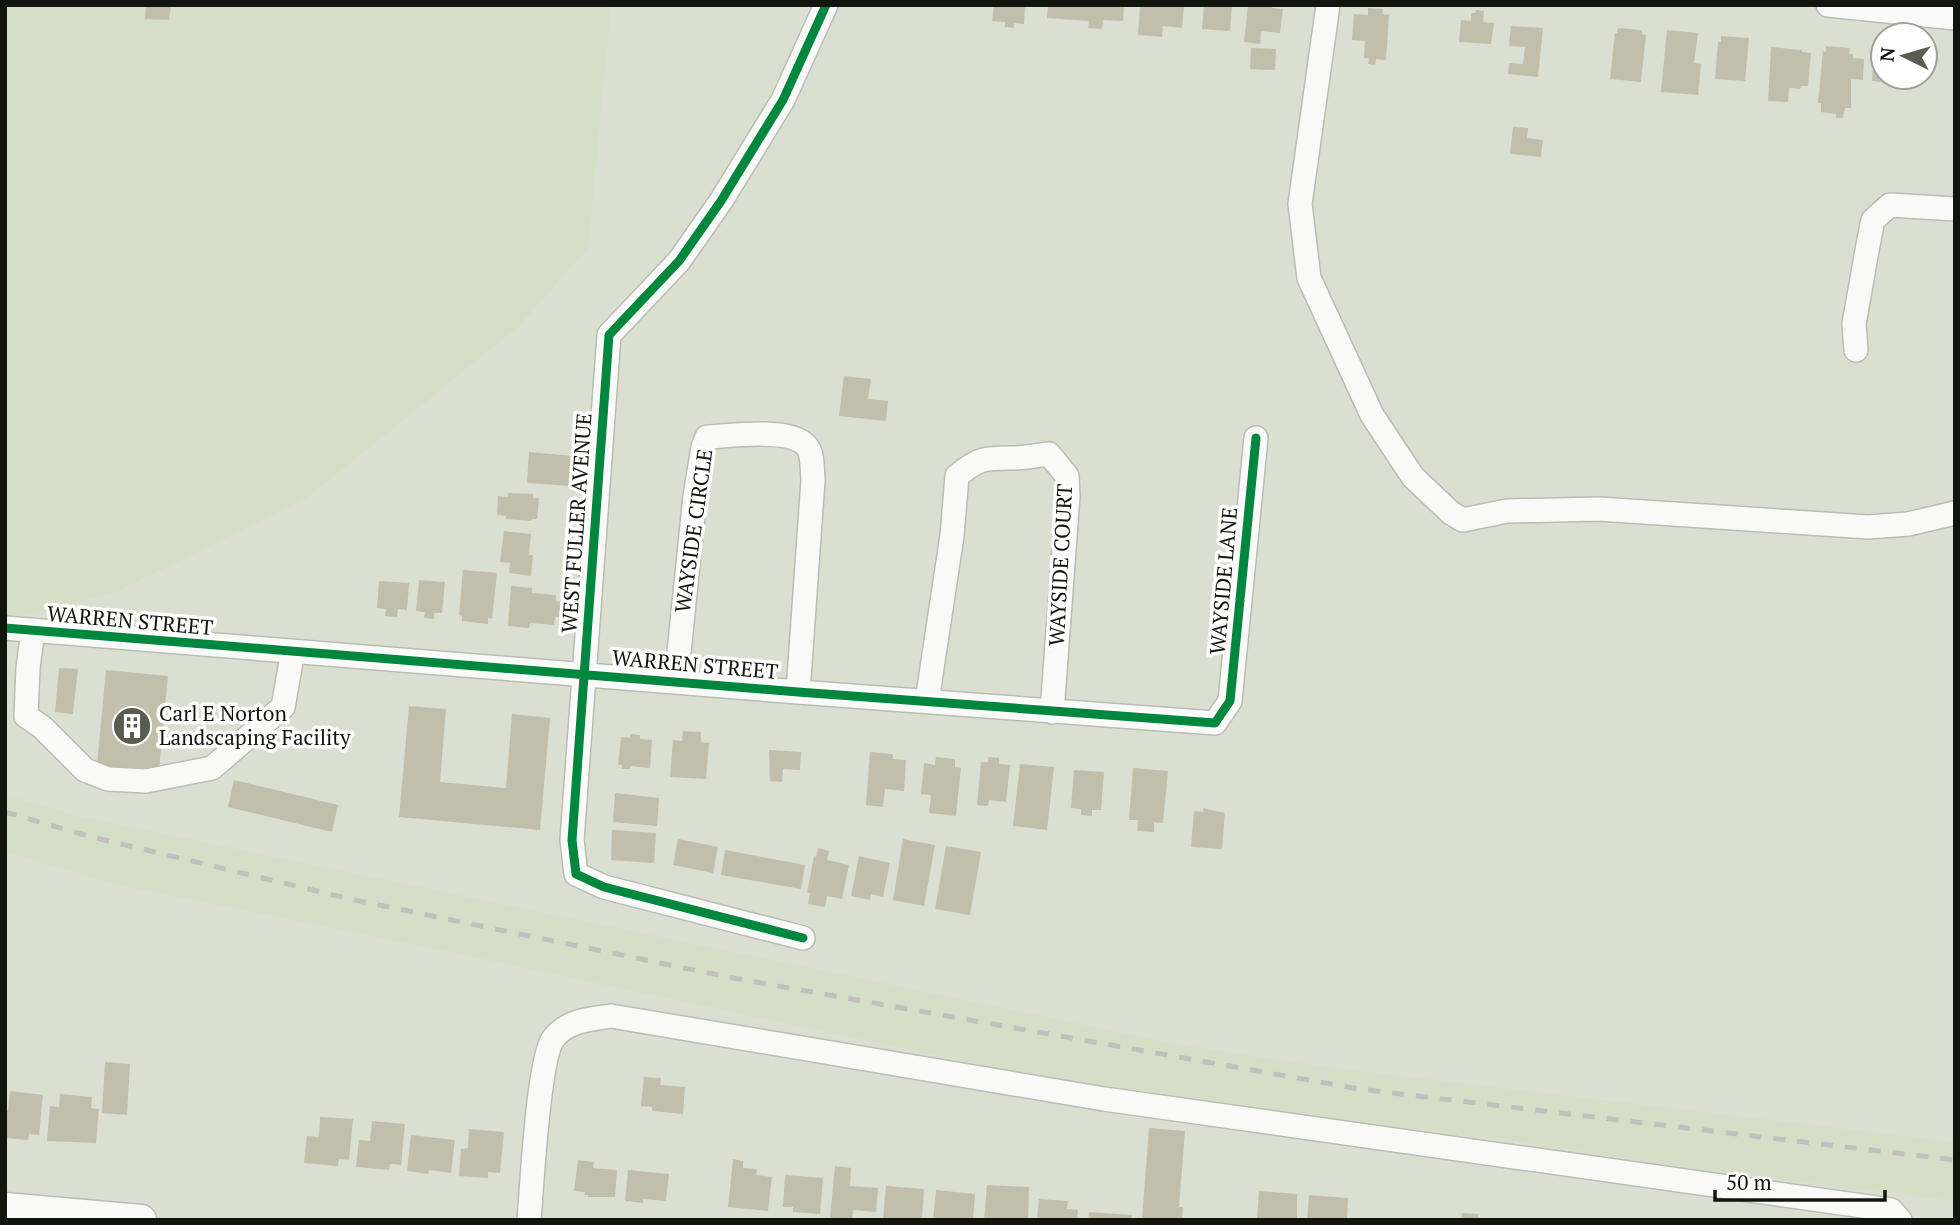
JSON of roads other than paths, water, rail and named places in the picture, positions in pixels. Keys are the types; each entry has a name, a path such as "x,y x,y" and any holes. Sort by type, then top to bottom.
{"main road":[{"path":"5,1208 141,1220"}],"street":[{"name":"WEST FULLER AVENUE","path":"803,938 604,887 576,874 572,840 609,335 679,261 721,201 783,100 827,5"},
{"path":"1328,5 1300,204 1309,278 1373,415 1413,477 1451,513 1463,520 1507,511 1599,509 1868,527 1908,524 1955,513"},
{"path":"1828,5 1955,18"},
{"path":"1856,350 1854,324 1874,220 1890,205 1955,209"},
{"name":"WAYSIDE CIRCLE","path":"676,681 695,496 703,447 707,438 773,434 802,441 809,450 813,480 798,692"},
{"name":"WAYSIDE LANE","path":"1214,723 1230,701 1256,438"},
{"name":"WAYSIDE COURT","path":"927,701 957,476 971,464 995,456 1015,458 1049,454 1067,476 1068,496 1052,712"},
{"name":"WARREN STREET","path":"5,628 1214,723"},
{"path":"33,630 26,716 42,727 85,770 108,779 146,781 212,768 283,708 293,651"},
{"path":"529,1220 543,1071 553,1039 575,1021 611,1016 1104,1099 1891,1210 1900,1220"}],"railway":[{"path":"5,812 88,836 350,899 733,978 1359,1089 1955,1160"}],"place":[{"name":"Carl E Norton Landscaping Facility","path":"132,726"}]}
